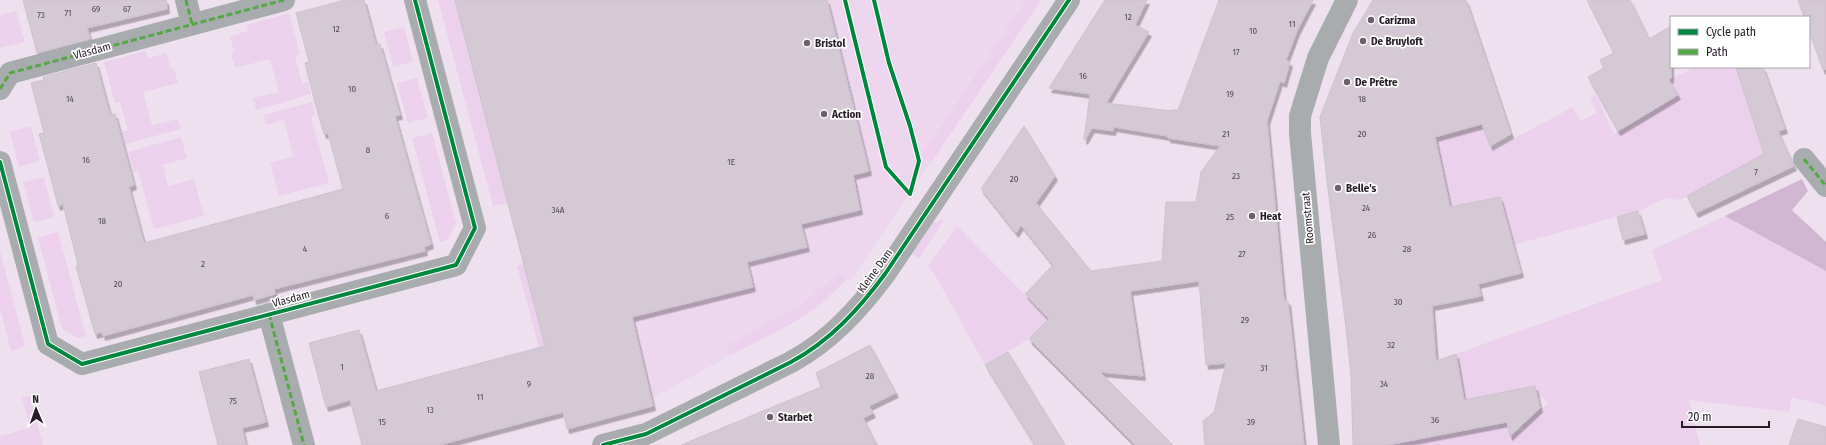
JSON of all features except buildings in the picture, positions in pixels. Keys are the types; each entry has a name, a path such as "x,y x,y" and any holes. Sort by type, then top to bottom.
{"street":[{"path":"186,0 192,24"},
{"name":"Vlasdam","path":"0,89 10,73 284,0"},
{"name":"Vlasdam","path":"0,162 48,344 82,364 456,265 475,228 415,0"},
{"name":"Kleine Dam","path":"603,445 646,434 791,362 802,356 843,324 866,299 885,274 1069,0"},
{"name":"Roomstraat","path":"1330,445 1300,133 1300,116 1318,58 1347,0"},
{"path":"1804,159 1826,186"},
{"name":"Vlasdam","path":"269,314 304,445"}],"shaded area":[{"path":"438,0 456,0 508,203 493,206"},
{"path":"556,0 1041,0 850,281 847,279 818,307 791,324 651,399"},
{"path":"1026,0 1041,0 931,163 921,156"},
{"path":"16,11 25,42 0,48 0,15"},
{"path":"289,13 300,54 295,56 302,83 308,82 311,94 256,110 253,98 279,92 270,59 235,68 231,54 234,52 230,36 248,31 247,25"},
{"path":"404,27 413,62 393,67 384,32"},
{"path":"146,51 148,58 166,53 171,69 174,69 178,83 143,92 152,125 178,119 181,129 125,144 122,132 128,130 120,102 115,103 104,62"},
{"path":"1693,68 1736,68 1764,154 1680,200 1665,198 1642,210 1513,245 1402,216 1438,188 1446,186 1443,174 1424,179 1388,137 1482,124 1491,151 1573,107 1580,121 1597,113 1590,98 1596,95 1614,134 1678,95 1669,80"},
{"path":"417,78 428,118 408,123 397,83"},
{"path":"312,102 315,115 311,117 329,183 279,196 270,163 293,156 284,120 266,125 264,115"},
{"path":"31,126 40,161 19,167 10,132"},
{"path":"432,133 456,223 447,240 440,242 412,138"},
{"path":"181,137 187,158 163,165 168,186 194,179 204,216 154,229 138,171 134,172 128,152"},
{"path":"44,177 54,217 34,222 23,182"},
{"path":"1802,179 1808,191 1792,210 1826,242 1826,271 1725,216"},
{"path":"1725,216 1826,271 1826,406 1792,397 1789,412 1689,400 1700,445 1394,445 1487,426 1506,415 1510,432 1523,430 1521,419 1531,417 1547,404 1544,397 1538,399 1535,386 1437,406 1458,365 1456,354 1662,280 1652,250"},
{"path":"944,220 919,258 912,254 932,223"},
{"path":"957,226 1044,314 1048,320 1029,339 985,365 935,275 928,266"},
{"path":"58,232 86,336 77,338 62,329 38,238"},
{"path":"0,251 25,345 19,349 11,351 0,308"},
{"path":"524,264 545,346 539,348 517,266"},
{"path":"838,273 847,279 817,307 791,324 731,355 727,345 801,305"},
{"path":"30,396 43,445 0,445 0,436 30,428 22,398"}],"marked path":[{"path":"186,0 192,24"},
{"path":"0,89 10,73 284,0"},
{"path":"1804,159 1826,186"},
{"path":"269,314 304,445"}],"cycle path":[{"path":"0,162 48,344 82,364 456,265 475,228 415,0"},
{"path":"845,0 886,167 910,194"},
{"path":"874,0 889,63 910,126 919,161 910,194"},
{"path":"603,445 646,434 791,362 805,354 843,323 865,300 885,274 1069,0"}],"place":[{"name":"Carizma","path":"1371,20"},
{"name":"De Bruyloft","path":"1363,41"},
{"name":"Bristol","path":"807,43"},
{"name":"De Prêtre","path":"1347,82"},
{"name":"Action","path":"824,114"},
{"name":"Belle's","path":"1338,188"},
{"name":"Heat","path":"1252,216"},
{"name":"Starbet","path":"770,417"}]}
